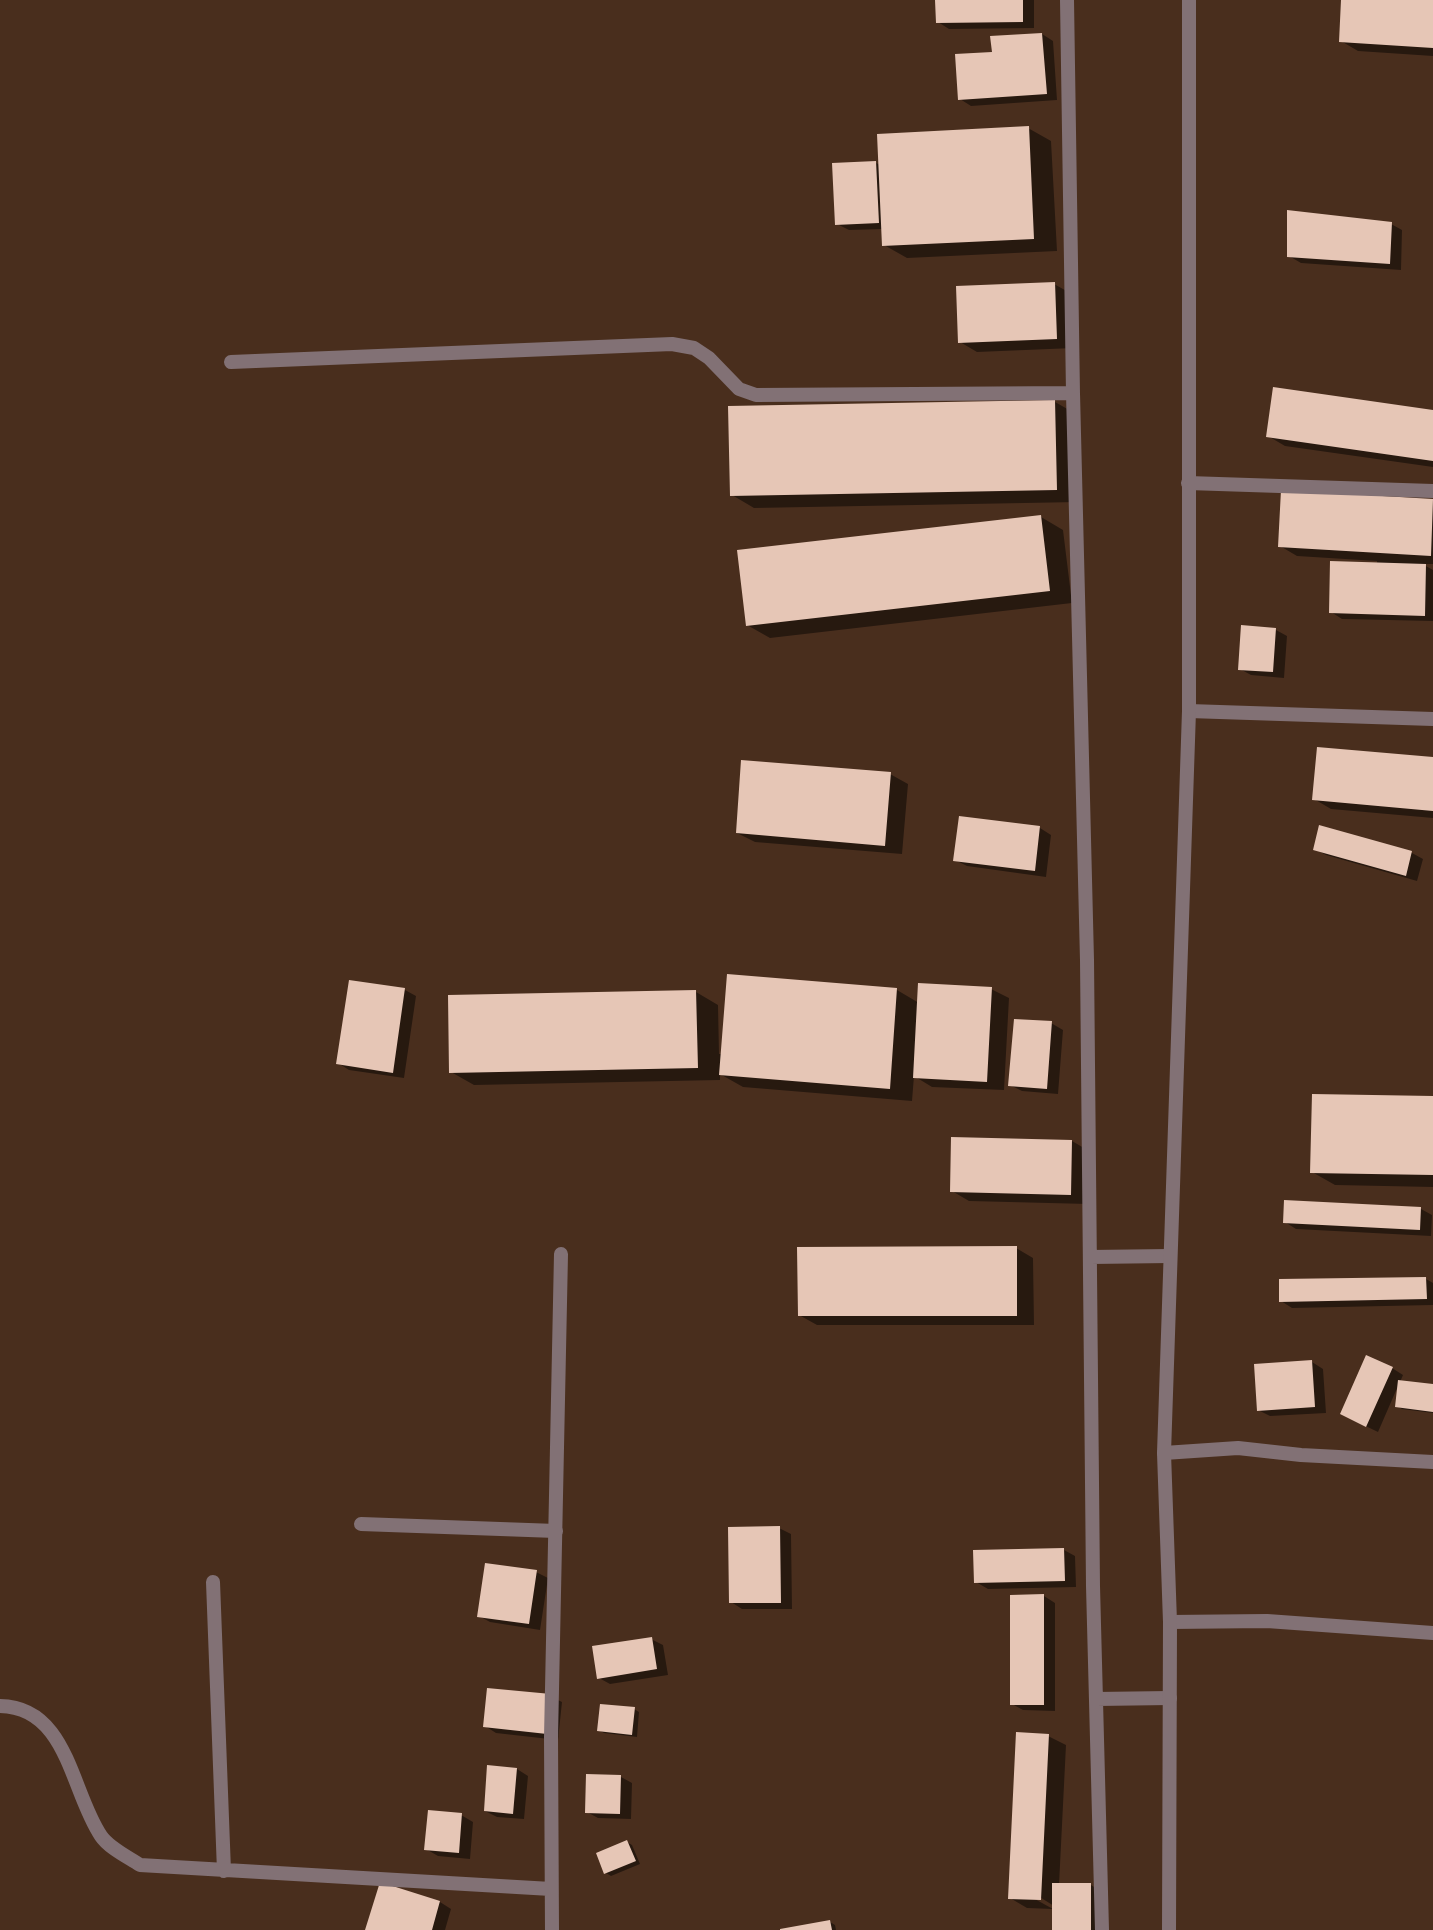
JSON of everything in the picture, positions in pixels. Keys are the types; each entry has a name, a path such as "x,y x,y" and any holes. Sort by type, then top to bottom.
{"street":[{"path":"1067,0 1073,393 1087,960 1096,1699 1102,1930"},
{"path":"1169,1930 1170,1622 1164,1453 1189,711 1189,0"},
{"path":"232,362 672,344 694,348 709,358 739,389 756,395 1073,393"},
{"path":"1188,483 1433,491"},
{"path":"1189,711 1433,719"},
{"path":"552,1930 551,1737 561,1254"},
{"path":"1090,1256 1170,1256"},
{"path":"1164,1453 1238,1448 1301,1455 1433,1462"},
{"path":"361,1524 556,1531"},
{"path":"213,1582 224,1871"},
{"path":"1170,1622 1267,1621 1433,1633"},
{"path":"1096,1699 1170,1698"},
{"path":"0,1706 14,1706 41,1720 62,1747 89,1816 103,1839 140,1865 551,1889"}],"building":[{"path":"935,0 1023,0 1023,22 936,23"},
{"path":"1341,0 1433,0 1433,48 1339,42"},
{"path":"1042,33 1047,94 958,100 955,54 992,52 990,36"},
{"path":"1029,126 1034,239 882,246 877,134"},
{"path":"876,161 879,223 835,225 832,163"},
{"path":"1287,210 1392,222 1390,264 1287,257"},
{"path":"1055,282 1057,339 958,343 956,286"},
{"path":"1273,387 1433,410 1433,461 1266,437"},
{"path":"1055,400 1057,490 730,496 728,406"},
{"path":"1281,490 1433,499 1431,556 1278,547"},
{"path":"1041,515 1050,591 746,626 737,550"},
{"path":"1330,561 1426,564 1425,616 1329,613"},
{"path":"1241,625 1276,628 1273,672 1238,670"},
{"path":"1317,747 1433,757 1433,811 1312,800"},
{"path":"741,760 891,772 885,846 736,833"},
{"path":"959,816 1040,826 1035,871 953,861"},
{"path":"1319,825 1412,851 1406,876 1313,850"},
{"path":"727,974 897,988 890,1089 719,1075"},
{"path":"349,980 405,988 393,1073 336,1064"},
{"path":"918,983 992,987 987,1082 913,1078"},
{"path":"696,990 698,1068 449,1073 448,995"},
{"path":"1014,1019 1052,1021 1047,1089 1008,1086"},
{"path":"1312,1094 1433,1096 1433,1175 1310,1173"},
{"path":"951,1137 1072,1140 1071,1195 950,1192"},
{"path":"1284,1200 1421,1207 1420,1230 1283,1223"},
{"path":"1017,1246 1017,1316 798,1316 797,1247"},
{"path":"1426,1277 1427,1299 1279,1302 1279,1279"},
{"path":"1366,1355 1393,1367 1366,1427 1340,1414"},
{"path":"1312,1360 1315,1407 1257,1411 1254,1364"},
{"path":"1398,1380 1433,1384 1433,1412 1395,1407"},
{"path":"780,1526 781,1603 729,1603 728,1527"},
{"path":"1064,1548 1065,1581 974,1583 973,1550"},
{"path":"485,1563 537,1570 529,1624 477,1617"},
{"path":"1044,1594 1044,1705 1010,1705 1010,1595"},
{"path":"652,1637 657,1669 597,1679 592,1646"},
{"path":"487,1688 551,1694 547,1734 483,1727"},
{"path":"600,1704 635,1707 632,1735 597,1731"},
{"path":"1016,1732 1049,1734 1041,1900 1008,1899"},
{"path":"487,1765 517,1768 513,1814 484,1811"},
{"path":"586,1774 621,1775 620,1814 585,1813"},
{"path":"428,1810 462,1813 459,1853 424,1850"},
{"path":"627,1840 636,1861 604,1874 596,1853"},
{"path":"380,1882 440,1901 432,1930 365,1930"},
{"path":"1052,1883 1091,1883 1091,1930 1052,1930"},
{"path":"830,1920 832,1930 780,1930 780,1929"}]}
